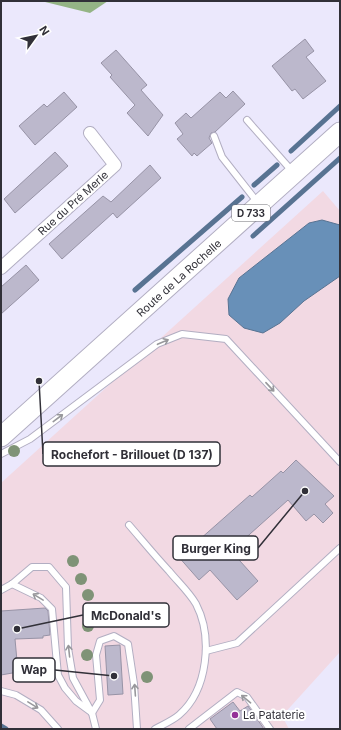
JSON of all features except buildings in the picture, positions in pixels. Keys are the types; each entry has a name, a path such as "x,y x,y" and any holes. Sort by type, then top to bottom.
{"main road":[{"name":"Route de La Rochelle","path":"1,437 340,132"},
{"name":"Route de La Rochelle","path":"1,443 18,423"}],"street":[{"name":"Rue du Pré Merle","path":"1,268 115,165 90,133"}],"lane":[{"path":"247,120 294,174"},
{"path":"214,136 222,157 260,205"},
{"path":"1,454 30,439 157,344 182,334 226,339 340,462"},
{"path":"129,525 188,592 196,605 204,631 206,651 203,674 189,704 178,716 155,729"},
{"path":"206,651 237,643 340,548"},
{"path":"1,590 12,584 32,567 49,567 66,586 68,648 73,678 92,713 96,729"},
{"path":"12,584 41,598 52,608 58,675 65,688 76,701 92,713"},
{"path":"92,713 100,700 96,655 100,641 114,636 128,644 134,684 137,729"},
{"path":"1,691 16,695 41,710 58,729"},
{"path":"189,729 237,692 247,697 270,729"}],"shaded area":[{"path":"323,191 340,211 340,652 282,716 289,729 1,729 1,483"}],"green space":[{"path":"41,1 108,1 90,13"}],"water":[{"path":"322,220 340,225 340,276 304,301 280,323 263,333 244,328 229,315 228,299 239,278 309,223"}],"waterway":[{"path":"291,151 340,106"},
{"path":"253,236 340,158"},
{"path":"254,185 277,165"},
{"path":"135,290 242,197"},
{"path":"1,726 6,729"}],"place":[{"name":"Rochefort - Brillouet (D 137)","path":"39,381"},
{"name":"Burger King","path":"305,491"},
{"name":"McDonald's","path":"17,629"},
{"name":"Wap","path":"114,676"},
{"name":"La Pataterie","path":"235,715"}]}
